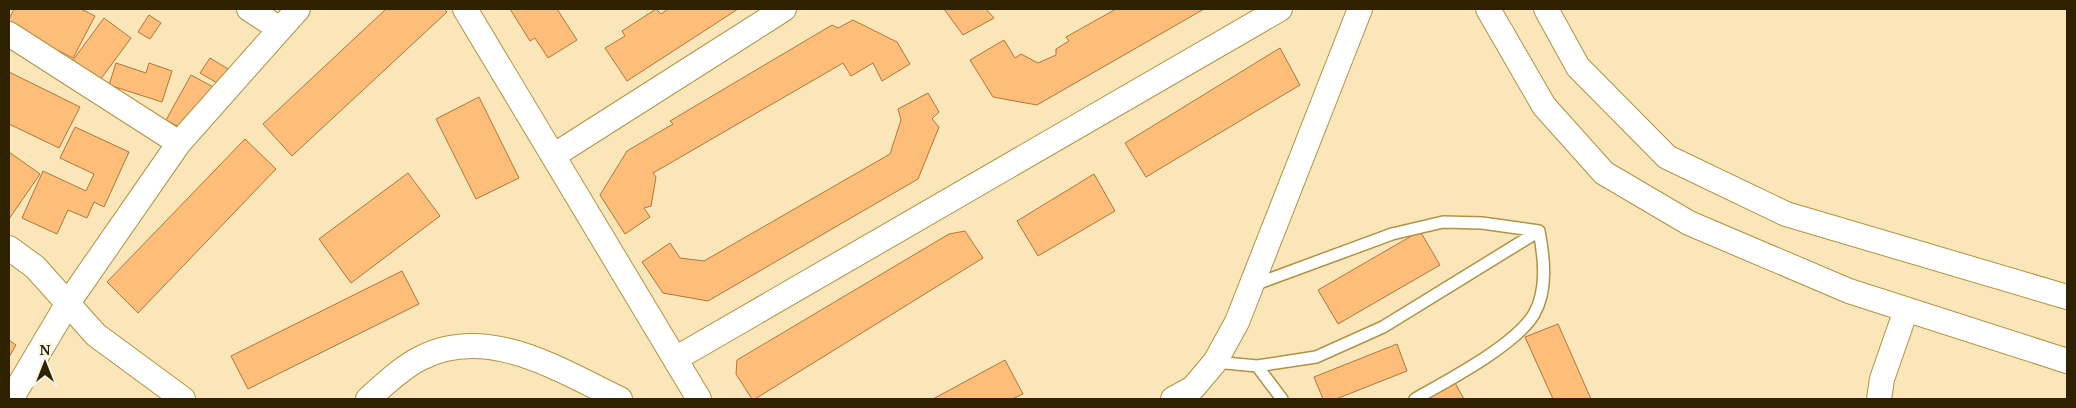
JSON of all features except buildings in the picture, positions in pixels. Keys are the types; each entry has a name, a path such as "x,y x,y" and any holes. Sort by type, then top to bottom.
{"street":[{"path":"249,9 280,29"},
{"path":"11,399 68,302 179,143 298,9"},
{"path":"465,9 699,399"},
{"path":"553,156 784,9"},
{"path":"675,359 1280,9"},
{"path":"1173,399 1193,388 1215,362 1237,322 1360,9"},
{"path":"1488,9 1544,106 1604,173 1689,224 1849,291 2067,361"},
{"path":"1546,9 1578,67 1667,157 1786,214 2067,297"},
{"path":"9,34 179,143"},
{"path":"9,248 35,267 96,335 183,399"},
{"path":"1879,399 1882,379 1906,310"},
{"path":"368,399 402,370 420,358 456,347 474,345 494,347 547,364 620,399"}],"lane":[{"path":"1251,286 1333,258 1392,234 1443,222 1482,223 1539,231"},
{"path":"1215,362 1257,366 1316,357 1383,327 1539,231"},
{"path":"1415,399 1479,362 1523,328 1535,314 1542,290 1544,271 1539,231"},
{"path":"1257,366 1282,399"}]}
